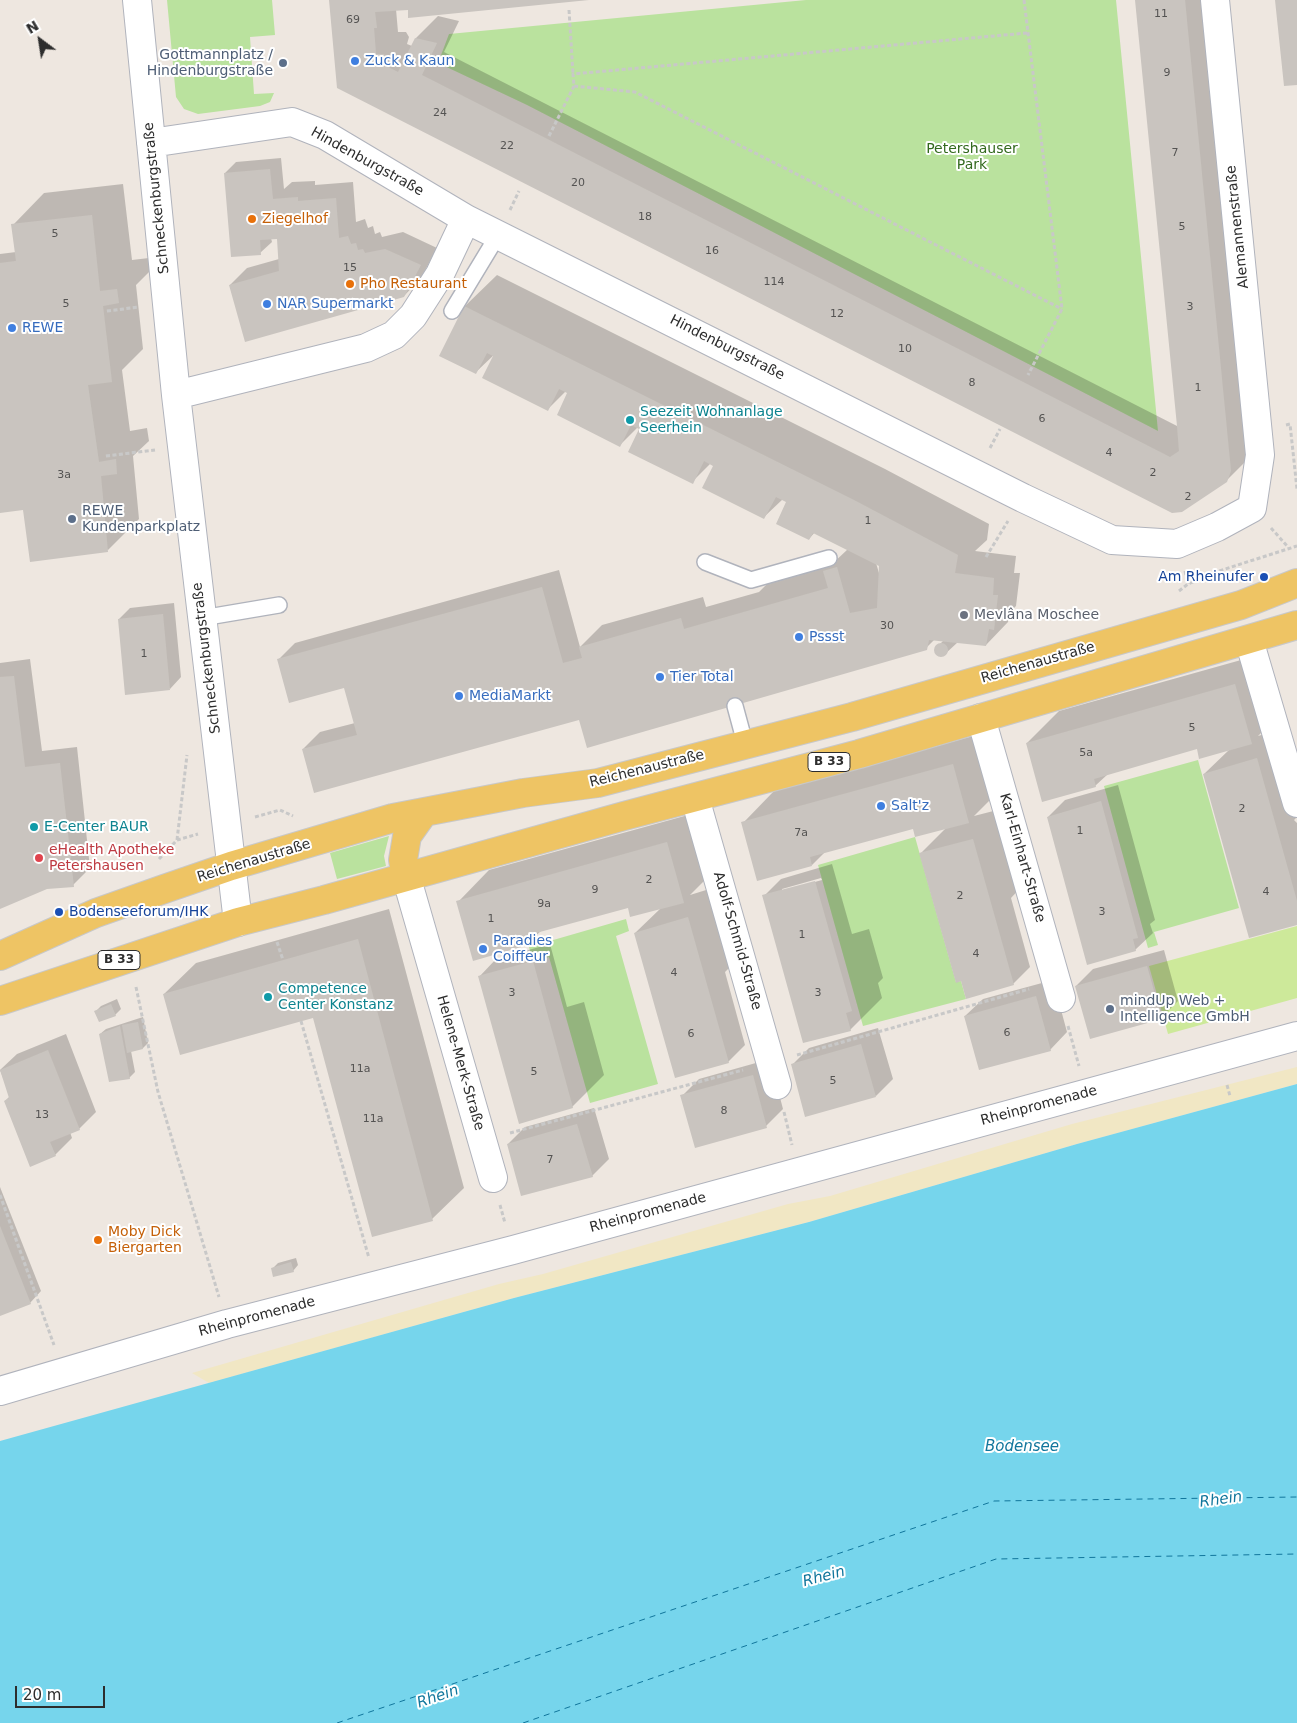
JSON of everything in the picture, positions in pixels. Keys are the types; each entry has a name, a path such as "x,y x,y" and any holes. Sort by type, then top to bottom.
{"main road":[{"name":"Reichenaustraße","path":"0,956 96,913 231,866 394,818 523,793 598,783 745,743 852,717 1241,605 1297,583"},
{"name":"B 33","path":"0,1001 238,922 324,900 982,718 1297,625"},
{"path":"406,876 403,860 407,836 424,812"}],"street":[{"name":"Schneckenburgstraße","path":"137,0 176,395 238,922"},
{"name":"Alemannenstraße","path":"1215,0 1260,455"},
{"name":"Hindenburgstraße","path":"151,142 292,122 325,135 466,219 1023,498 1112,540 1177,544 1217,527 1252,508 1260,455"},
{"path":"176,395 366,348 394,335 413,316 440,274 466,219"},
{"path":"1249,640 1289,743 1297,804"},
{"name":"Karl-Einhart-Straße","path":"982,718 1061,998"},
{"name":"Adolf-Schmid-Straße","path":"695,798 774,1074"},
{"name":"Helene-Merk-Straße","path":"406,876 493,1178"},
{"name":"Rheinpromenade","path":"0,1391 227,1324 512,1250 1297,1036"}],"lane":[{"path":"452,311 498,235"},
{"path":"705,562 751,580 829,558"},
{"path":"202,618 279,605"},
{"path":"735,706 745,743"}],"path":[{"path":"1024,0 1026,33 1062,309 1028,375"},
{"path":"549,136 574,86 569,10"},
{"path":"573,74 1026,33"},
{"path":"574,86 635,92 1062,309"},
{"path":"106,456 182,447"},
{"path":"986,557 1023,498"},
{"path":"177,840 188,749"},
{"path":"227,825 280,810 295,817"},
{"path":"275,934 283,960"},
{"path":"130,957 158,1092 227,1324"},
{"path":"798,1172 774,1074 999,998"},
{"path":"1061,998 1086,1093"},
{"path":"302,1021 364,1239"},
{"path":"483,1140 740,1071"},
{"path":"1226,1085 1230,1096"},
{"path":"493,1178 512,1250"},
{"path":"0,1195 63,1372"}],"green space":[{"path":"167,0 272,0 275,35 250,37 254,94 274,93 270,102 260,106 198,114 184,109 176,97"},
{"name":"Petershauser Park","path":"806,0 1116,0 1158,431 527,105 438,63 449,34"},
{"path":"1198,760 1239,908 1154,932 1158,945 1148,948 1104,786"},
{"path":"389,836 384,856 386,866 337,879 330,853"},
{"path":"915,837 956,982 961,981 966,999 863,1026 818,865"},
{"path":"626,919 629,931 616,936 658,1084 590,1103 549,957 533,961 529,947"},
{"path":"1297,926 1297,998 1168,1034 1149,966"}],"sand":[{"path":"1297,1067 1297,1084 1077,1144 809,1222 514,1298 209,1383 192,1373 499,1284 543,1274 788,1204 830,1196 1072,1124"}],"water":[{"name":"Bodensee","path":"1297,1084 1297,1723 0,1723 0,1441 514,1298 809,1222 1077,1144"}],"building":[{"path":"329,0 589,0 408,18 408,10 375,12 377,28 374,28 376,54 384,54 387,60 386,66 398,72 415,38 437,43 422,75 1170,457 1179,451 1135,0 1185,0 1231,471 1227,482 1182,512 1172,513 337,88"},
{"path":"1275,0 1297,0 1297,85 1284,86"},
{"path":"270,169 273,199 298,197 298,201 336,198 339,238 348,236 351,244 356,243 358,250 363,249 365,253 385,249 421,265 404,297 245,342 229,285 279,271 277,239 260,240 261,255 231,257 224,173"},
{"path":"92,215 100,291 117,289 119,303 103,306 112,382 88,385 99,462 116,459 117,474 101,476 108,552 30,562 23,510 0,513 0,263 16,261 11,224"},
{"path":"464,306 854,500 958,555 955,573 994,578 993,595 998,595 994,630 989,629 986,646 929,640 927,650 587,748 579,720 314,793 302,749 357,735 344,688 289,703 277,659 542,587 563,663 582,658 579,647 681,618 684,629 828,588 823,571 837,567 850,613 877,608 879,566 813,533 809,540 776,524 786,502 776,497 764,519 702,488 713,466 704,461 693,484 628,452 639,429 631,425 620,447 557,415 567,393 559,389 548,411 482,378 493,356 487,353 476,374 439,356"},
{"path":"163,614 170,690 125,695 118,619"},
{"path":"941,643 946,645 948,650 946,655 941,657 936,655 934,650 936,645"},
{"name":"E-Center BAUR","path":"14,676 25,767 60,763 74,887 47,889 0,909 0,677"},
{"path":"1235,684 1252,744 1199,759 1197,749 1094,779 1096,787 1042,802 1026,743"},
{"path":"1257,758 1297,901 1297,925 1249,938 1203,774"},
{"path":"953,764 969,823 915,837 913,829 810,857 812,866 757,881 741,822"},
{"path":"1101,801 1138,938 1133,939 1136,951 1087,965 1047,817"},
{"path":"973,839 1014,985 966,999 961,981 956,983 919,853"},
{"path":"667,842 684,903 630,917 628,908 525,936 528,945 473,961 456,901"},
{"path":"815,881 852,1011 846,1013 851,1031 803,1043 762,895"},
{"path":"688,917 729,1063 675,1078 634,933"},
{"path":"358,939 433,1221 372,1237 313,1018 180,1055 163,994"},
{"path":"533,961 573,1108 519,1124 478,976"},
{"path":"1147,966 1162,1019 1090,1039 1075,986"},
{"path":"1036,996 1051,1051 979,1070 964,1016"},
{"path":"111,1004 116,1016 99,1022 94,1011"},
{"path":"138,1022 143,1049 127,1053 122,1025"},
{"path":"120,1026 130,1079 109,1082 99,1034"},
{"path":"861,1044 876,1097 805,1117 791,1064"},
{"path":"48,1050 80,1130 50,1142 56,1156 30,1167 4,1101 9,1098 0,1070"},
{"path":"753,1075 767,1128 695,1148 680,1095"},
{"path":"577,1124 593,1177 521,1196 507,1144"},
{"path":"0,1226 31,1304 0,1316"},
{"path":"291,1262 294,1272 273,1277 271,1268"}],"ferry route":[{"path":"337,1723 994,1501 1297,1497"},
{"path":"523,1723 996,1559 1297,1554"}],"place":[{"name":"Zuck & Kaun","path":"355,61"},
{"name":"Gottmannplatz / Hindenburgstraße","path":"283,63"},
{"name":"Ziegelhof","path":"252,219"},
{"name":"Pho Restaurant","path":"350,284"},
{"name":"NAR Supermarkt","path":"267,304"},
{"name":"REWE","path":"12,328"},
{"name":"Seezeit Wohnanlage Seerhein","path":"630,420"},
{"name":"REWE Kundenparkplatz","path":"72,519"},
{"name":"Am Rheinufer","path":"1264,577"},
{"name":"Mevlâna Moschee","path":"964,615"},
{"name":"Pssst","path":"799,637"},
{"name":"Tier Total","path":"660,677"},
{"name":"MediaMarkt","path":"459,696"},
{"name":"Salt'z","path":"881,806"},
{"name":"E-Center BAUR","path":"34,827"},
{"name":"eHealth Apotheke Petershausen","path":"39,858"},
{"name":"Bodenseeforum/IHK","path":"59,912"},
{"name":"Paradies Coiffeur","path":"483,949"},
{"name":"Competence Center Konstanz","path":"268,997"},
{"name":"mindUp Web + Intelligence GmbH","path":"1110,1009"},
{"name":"Moby Dick Biergarten","path":"98,1240"}],"water label":[{"name":"Rhein","path":"1221,1500"},
{"name":"Rhein","path":"824,1577"},
{"name":"Rhein","path":"438,1697"}]}
